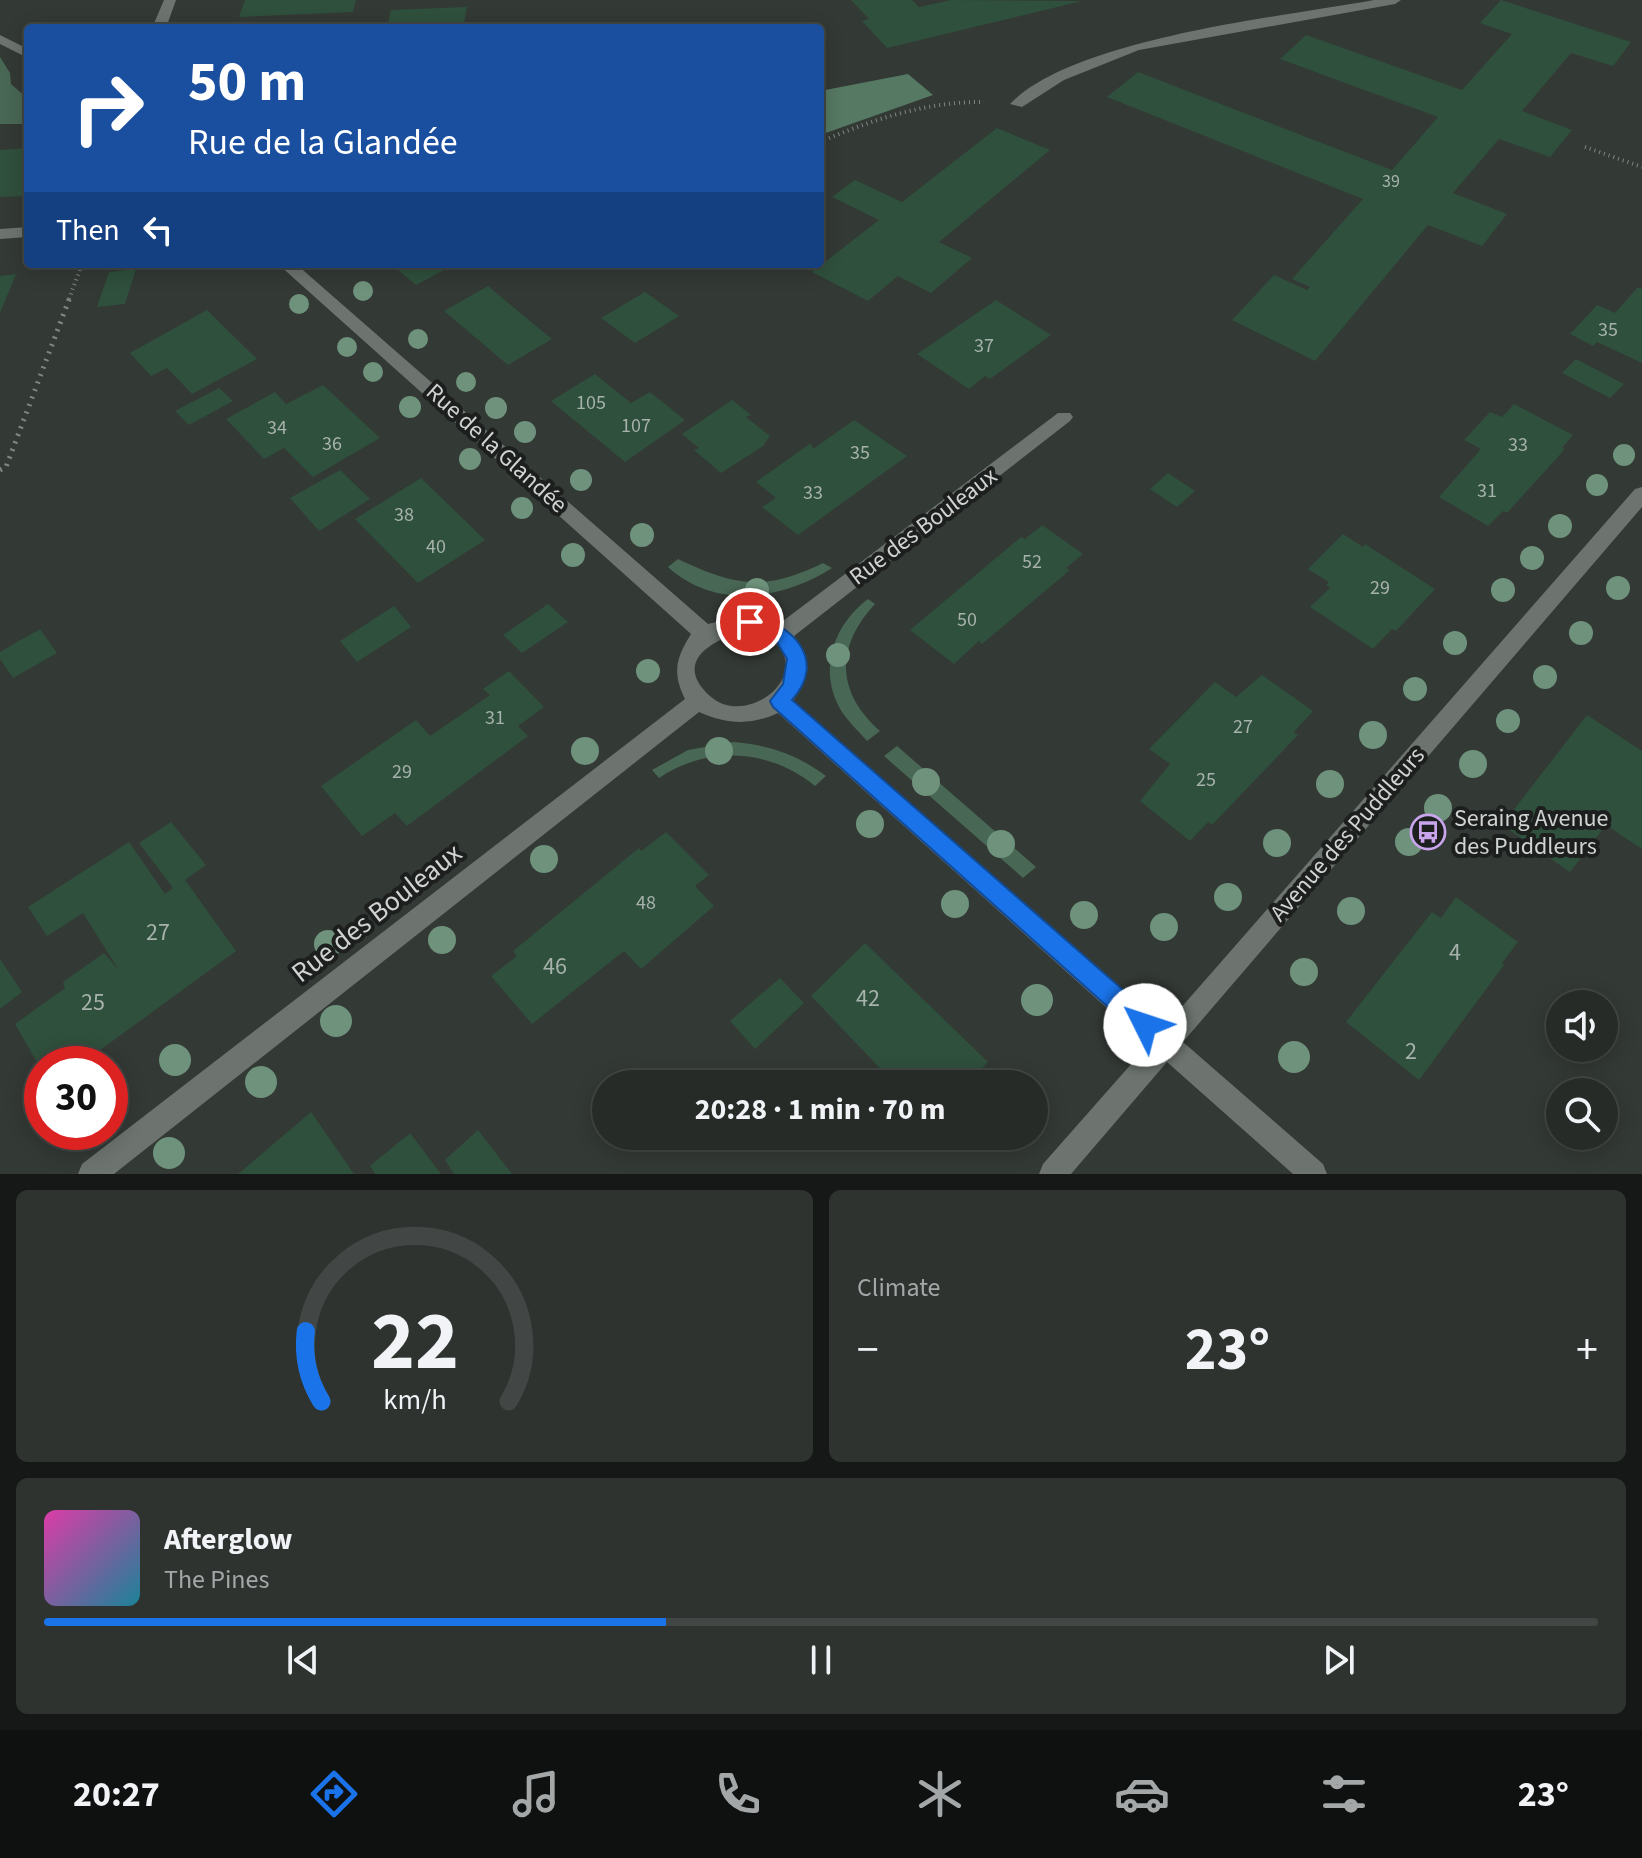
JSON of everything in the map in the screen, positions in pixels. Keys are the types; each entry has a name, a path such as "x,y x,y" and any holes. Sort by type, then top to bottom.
{"street":[{"path":"161,24 170,0"},
{"path":"1017,104 1059,77 1136,47 1395,0"},
{"path":"0,39 24,52"},
{"path":"0,234 24,232"},
{"name":"Rue de la Glandée","path":"291,268 705,634"},
{"name":"Rue des Bouleaux","path":"781,634 1064,417"},
{"name":"Avenue des Puddleurs","path":"1053,1174 1642,494"},
{"path":"750,622 765,625 781,634 797,658 797,673 791,688 779,701 764,710 729,714 712,709 699,700 689,687 685,674 686,659 693,645 718,626 750,622"},
{"name":"Rue des Bouleaux","path":"92,1174 699,700"},
{"path":"779,701 1313,1174"}],"path":[{"path":"824,140 840,133 958,102 1017,104"},
{"path":"1585,147 1642,167"},
{"path":"0,470 6,467 81,268"}],"green space":[{"path":"0,57 10,73 11,84 24,95 24,124 0,124"},
{"path":"908,74 933,95 824,134 824,90"},
{"path":"678,559 716,575 750,582 783,578 823,563 832,568 813,579 771,593 727,595 686,581 668,567"},
{"path":"868,599 875,604 853,636 846,669 855,701 880,731 867,741 842,712 835,697 830,666 838,636 846,622"},
{"path":"733,742 782,752 826,776 815,786 779,764 738,756 698,760 659,778 652,770 688,750"},
{"path":"897,746 1036,867 1023,878 884,756"}],"building":[{"path":"245,0 356,0 353,12 239,17"},
{"path":"851,0 912,0 919,7 951,0 1082,1 887,48 862,21 869,19"},
{"path":"1501,0 1631,42 1613,66 1571,53 1522,111 1572,130 1550,157 1499,139 1453,193 1507,214 1482,246 1428,225 1315,361 1232,320 1274,275 1307,290 1310,287 1292,279 1363,199 1107,97 1138,72 1392,170 1438,117 1280,59 1306,35 1462,90 1512,34 1480,23"},
{"path":"467,7 464,24 388,24 391,10"},
{"path":"997,128 1050,150 939,242 972,258 931,293 898,276 868,301 812,272 824,268 824,263 879,220 832,197 855,180 902,202"},
{"path":"24,148 24,196 0,197 0,150"},
{"path":"396,268 448,268 416,285"},
{"path":"136,269 125,304 97,307 109,272"},
{"path":"16,274 0,313 0,276"},
{"path":"488,286 552,339 508,365 444,311"},
{"path":"1638,287 1642,289 1642,363 1597,342 1593,346 1570,334 1597,305 1615,313"},
{"path":"645,292 679,316 635,343 601,318"},
{"path":"996,300 1051,335 990,379 985,376 969,389 917,354"},
{"path":"207,310 257,359 192,394 167,368 151,376 130,353"},
{"path":"1576,359 1624,384 1610,398 1562,373"},
{"path":"595,374 631,403 650,392 685,420 625,462 551,401"},
{"path":"323,385 380,438 313,477 284,448 264,459 226,419 275,392 286,404"},
{"path":"219,388 233,401 189,425 175,411"},
{"path":"732,400 751,415 746,417 770,436 763,446 721,473 694,450 699,448 682,434"},
{"path":"1514,404 1573,435 1562,448 1565,449 1507,513 1503,511 1488,526 1439,497 1481,449 1464,440 1490,412 1502,417"},
{"path":"854,420 907,456 798,535 762,507 776,498 756,482 811,443 813,449"},
{"path":"340,470 370,499 319,531 290,498"},
{"path":"1168,473 1195,491 1177,507 1150,489"},
{"path":"421,478 485,540 418,583 355,519"},
{"path":"1042,525 1083,554 1066,568 1070,570 982,644 979,641 954,664 910,630 1021,537 1025,539"},
{"path":"1343,534 1363,547 1365,544 1435,589 1396,631 1392,629 1373,649 1310,607 1330,588 1326,585 1329,582 1308,569"},
{"path":"548,604 568,622 522,653 503,635"},
{"path":"394,606 411,627 357,662 340,641"},
{"path":"40,629 57,653 13,678 0,659 0,652"},
{"path":"509,671 544,707 518,726 528,736 407,826 395,813 362,836 321,786 416,720 430,736 490,695 483,689"},
{"path":"1262,675 1313,711 1294,732 1298,735 1212,825 1208,822 1190,841 1140,801 1170,764 1149,749 1215,682 1236,697"},
{"path":"1587,715 1642,751 1642,849 1606,825 1570,872 1502,825"},
{"path":"171,822 206,865 185,880 236,951 106,1046 28,1046 15,1024 65,988 63,982 104,953 118,969 83,913 47,936 28,907 129,842 165,894 173,888 139,843"},
{"path":"666,832 709,875 695,886 714,906 641,969 624,951 532,1024 491,976 517,956 513,951 639,848 641,851"},
{"path":"1456,897 1518,942 1419,1080 1346,1022 1432,912 1441,918"},
{"path":"865,943 988,1062 980,1070 882,1070 811,996"},
{"path":"0,959 22,992 0,1009"},
{"path":"780,978 804,1003 755,1049 730,1021"},
{"path":"311,1112 354,1174 238,1174"},
{"path":"478,1130 512,1174 454,1174 445,1160"},
{"path":"410,1133 441,1174 375,1174 370,1166"}],"place":[{"name":"Seraing Avenue des Puddleurs","path":"1428,832"}],"route":[{"path":"750,622 765,625 781,634 797,658 797,673 791,688 779,701 1145,1025"}]}
